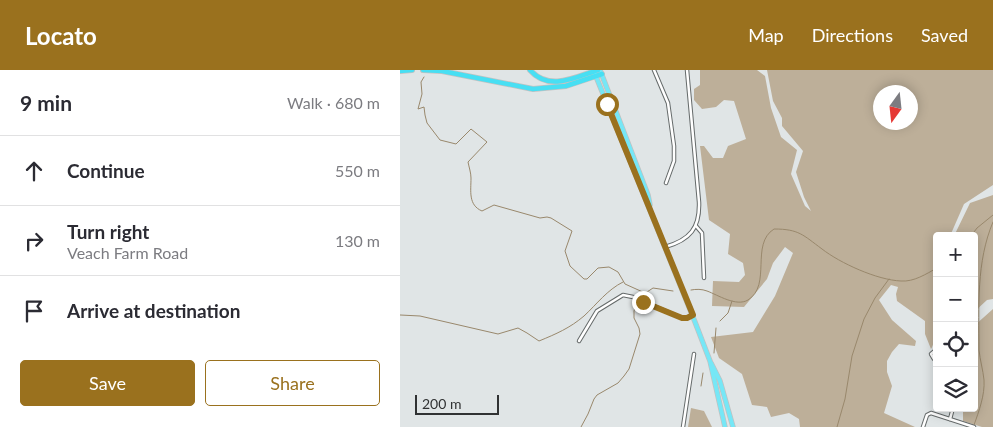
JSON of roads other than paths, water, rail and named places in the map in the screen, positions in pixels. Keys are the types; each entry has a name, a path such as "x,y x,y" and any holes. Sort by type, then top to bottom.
{"highway":[{"path":"400,71 412,70"},
{"path":"423,70 533,89 566,86 597,72"},
{"path":"530,70 537,78 552,82 564,81 597,72"}],"main road":[{"path":"597,72 640,189 650,208 710,361 720,381 733,427"},
{"path":"710,361 725,427"}],"street":[{"path":"654,70 668,103 674,146 674,162 666,183"},
{"path":"666,247 684,240 696,226 699,215 687,70"},
{"path":"696,226 702,233 704,278"},
{"path":"579,342 597,311 623,295 633,297 682,318 693,315"},
{"path":"683,427 694,354"},
{"path":"950,419 952,412"},
{"path":"923,427 929,414 974,427"}],"waterway":[{"path":"424,77 421,82 422,94 418,109 424,107 427,123 440,140 456,144 471,129 487,142 468,162 471,176 471,197 474,205 482,211 494,205 540,218 551,218 572,231 565,251 570,266 584,279 587,279 598,268 609,267 618,272 625,284 645,293"},
{"path":"974,232 993,215"},
{"path":"974,425 984,391 984,376 979,350 981,269 993,222"},
{"path":"691,290 705,290 738,302 748,300 755,293 759,285 763,244 767,236 774,229 789,230 800,234 839,260 881,278 901,281 911,280 933,270"},
{"path":"837,427 845,399 852,356 864,319 875,298 889,279"},
{"path":"400,315 420,316 498,334 518,328 539,341 573,324 607,293 623,282"},
{"path":"638,298 653,288 673,291"},
{"path":"581,427 597,395 618,383 629,369 640,334 634,318 637,301"},
{"path":"720,321 728,313 732,301"},
{"path":"714,353 716,328"},
{"path":"701,386 703,373"}]}
